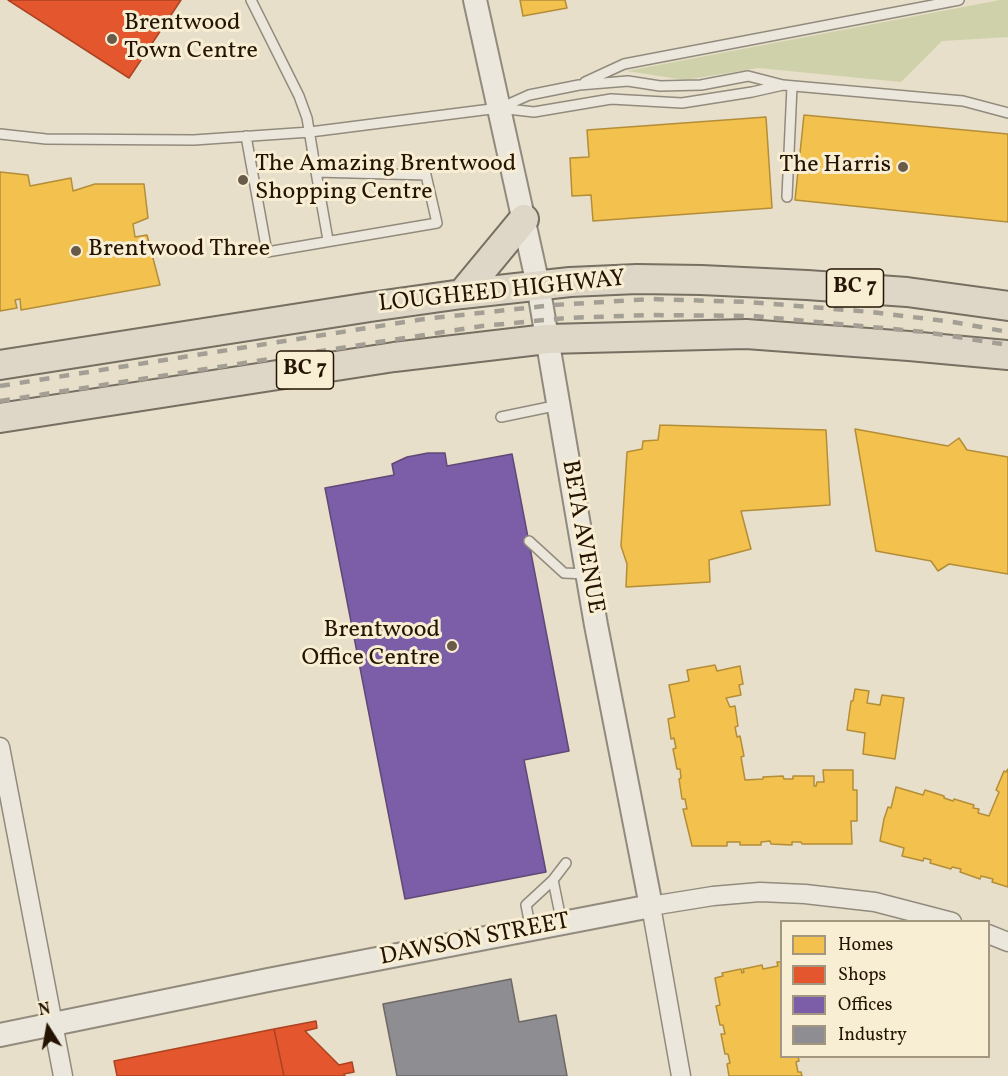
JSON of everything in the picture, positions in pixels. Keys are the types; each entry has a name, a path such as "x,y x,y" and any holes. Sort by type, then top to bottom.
{"main road":[{"path":"462,294 524,219"},
{"name":"LOUGHEED HIGHWAY","path":"0,365 462,294 538,285 637,279 701,280 907,292 1008,306"},
{"name":"LOUGHEED HIGHWAY","path":"0,418 394,357 547,339 746,334 1008,356"}],"street":[{"name":"BETA AVENUE","path":"476,0 538,285 588,574 681,1076"},
{"path":"0,747 63,1076"},
{"name":"DAWSON STREET","path":"0,1035 651,906 713,896 760,892 805,894 875,902 948,920"},
{"path":"990,935 1008,942"}],"lane":[{"path":"251,0 299,96 307,118 328,240"},
{"path":"579,85 624,64 959,0"},
{"path":"499,108 529,95 579,85 628,81 660,86 701,85 748,76 788,85 963,101 1008,113"},
{"path":"0,134 46,139 194,140 310,132 499,108 534,112 611,99 682,103 788,85"},
{"path":"787,198 788,85"},
{"path":"246,136 267,252 437,223 426,175 316,172"},
{"path":"501,417 558,405"},
{"path":"529,541 564,573 588,574"},
{"path":"531,930 526,905 553,880 566,863"},
{"path":"553,880 562,924"}],"green space":[{"path":"1008,0 1008,37 942,41 901,82 758,68 685,80 627,71"}],"building: Homes":[{"path":"520,0 565,0 567,8 523,16"},
{"name":"The Harris","path":"804,115 1008,134 1008,222 795,200"},
{"path":"766,117 772,208 593,221 591,195 572,196 570,158 589,157 587,130"},
{"name":"Brentwood Three","path":"0,172 28,175 30,186 71,178 73,191 95,184 144,184 148,218 133,224 135,237 147,235 160,285 21,310 20,299 15,300 17,308 0,311"},
{"path":"660,425 826,430 830,505 741,511 751,549 709,560 710,582 626,587 627,564 621,546 627,452 642,449 643,441 658,440"},
{"path":"855,429 948,446 959,438 967,450 1008,457 1008,574 949,564 938,571 931,561 876,551"},
{"path":"715,665 717,671 740,666 743,684 739,685 741,695 726,698 730,707 735,706 738,726 735,727 737,737 740,736 744,756 741,757 745,780 763,779 763,777 783,776 784,779 793,779 793,776 814,776 814,786 816,786 817,782 824,782 823,770 853,770 853,790 857,790 857,821 851,821 852,844 792,842 792,845 771,844 770,841 761,842 761,845 740,845 740,842 727,842 727,846 692,846 683,809 687,809 685,799 682,799 680,769 677,769 673,749 676,748 674,738 671,739 668,719 675,717 669,685 689,681 687,670"},
{"path":"855,689 869,691 867,703 880,705 882,695 904,698 895,759 863,754 865,733 847,730"},
{"path":"1008,769 1008,887 992,882 993,879 981,876 980,879 960,872 961,869 952,867 951,869 930,863 931,860 924,858 923,861 902,856 904,848 880,841 884,819 888,807 891,808 896,787 923,795 925,790 953,801 954,799 974,805 973,808 979,809 978,813 989,816 999,792 996,790 1004,771"},
{"path":"777,962 780,962 780,1058 798,1058 799,1061 796,1062 798,1072 801,1072 802,1076 729,1076 727,1064 730,1063 728,1054 725,1054 721,1034 725,1034 723,1025 720,1025 716,1006 720,1005 715,978 723,976 722,973 741,969 742,973 743,969 762,965 763,969 778,966"}],"building: Shops":[{"name":"Brentwood Town Centre","path":"8,0 181,0 129,78"},
{"path":"316,1021 317,1028 305,1031 339,1065 352,1062 354,1072 344,1074 345,1076 284,1076 274,1029"},
{"path":"274,1029 284,1076 117,1076 114,1061"}],"building: Offices":[{"name":"Brentwood Office Centre","path":"445,453 447,466 512,454 569,751 524,760 546,872 405,899 325,488 394,475 392,464 407,457"}],"building: Industry":[{"path":"511,979 519,1022 556,1015 567,1076 397,1076 383,1004"}],"railway":[{"path":"0,386 424,319 554,305 650,299 749,302 871,312 953,322 1008,332"},
{"path":"0,401 482,326 566,318 649,315 753,316 925,332 1008,345"}],"place":[{"name":"Brentwood Town Centre","path":"112,39"},
{"name":"The Harris","path":"903,167"},
{"name":"The Amazing Brentwood Shopping Centre","path":"243,180"},
{"name":"Brentwood Three","path":"76,251"},
{"name":"Brentwood Office Centre","path":"452,646"}]}
